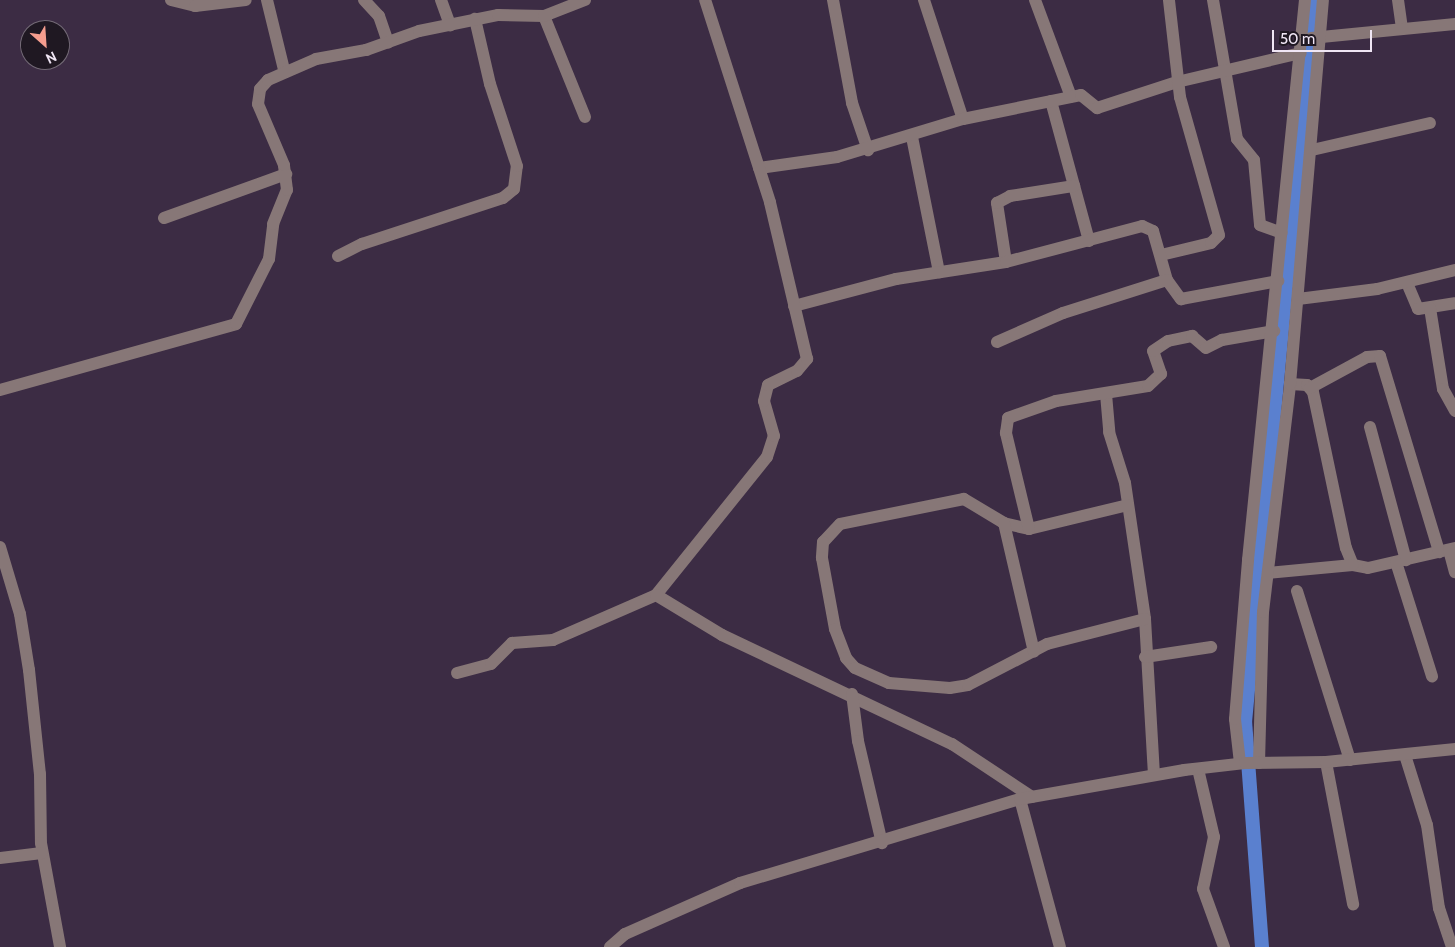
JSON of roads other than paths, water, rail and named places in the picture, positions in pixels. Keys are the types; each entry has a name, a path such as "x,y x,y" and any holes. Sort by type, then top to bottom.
{"street":[{"path":"171,0 195,6 243,0"},
{"path":"267,0 284,70"},
{"path":"365,0 379,16 388,42"},
{"path":"441,0 450,25"},
{"path":"0,390 236,324 269,259 274,224 288,190 286,174 258,96 268,80 284,70 450,25 475,20 544,16 585,0"},
{"path":"458,673 490,664 512,643 553,640 656,595 773,446 764,392 807,359 759,168 706,0"},
{"path":"834,0 852,103 868,150"},
{"path":"924,0 963,119"},
{"path":"1035,0 1071,97"},
{"path":"1161,255 1211,243 1219,235 1177,82 1169,0"},
{"path":"1213,0 1237,139 1254,160 1260,225 1282,234"},
{"path":"1249,763 1263,612 1290,384 1312,150 1311,38 1305,0"},
{"path":"1249,763 1236,705 1301,52 1311,38 1323,0"},
{"path":"1398,0 1402,28"},
{"path":"544,16 586,117"},
{"path":"338,256 362,244 503,198 514,189 517,166 490,84 475,20"},
{"path":"1311,38 1455,24"},
{"path":"759,168 868,150 963,119 1085,94 1090,104 1097,108 1177,82 1301,52"},
{"path":"1051,101 1090,241"},
{"path":"1312,150 1430,123"},
{"path":"912,137 939,272"},
{"path":"164,218 286,174"},
{"path":"1006,262 997,203 1010,196 1074,186"},
{"path":"794,306 939,272 1006,262 1148,226 1161,255 1167,280 1177,297 1189,300 1278,280"},
{"path":"1298,299 1407,283 1455,270"},
{"path":"997,342 1063,313 1167,280"},
{"path":"1407,283 1416,307 1430,308 1455,303"},
{"path":"1430,308 1444,389 1454,407"},
{"path":"1029,529 1006,434 1008,418 1056,401 1148,386 1159,378 1153,351 1168,341 1192,336 1206,348 1222,340 1274,331"},
{"path":"1290,384 1310,388 1367,357 1380,356 1455,572"},
{"path":"1310,388 1354,565"},
{"path":"1106,394 1109,432 1128,505 1145,619 1145,657 1154,775"},
{"path":"1370,427 1401,561 1432,676"},
{"path":"1128,505 1029,529 1004,523 964,499 840,524 823,542 822,558 835,629 846,658 855,668 889,683 950,688 968,685 1060,639 1145,619"},
{"path":"1004,523 1034,652"},
{"path":"0,547 20,614 29,670 40,774 42,853 60,947"},
{"path":"1268,573 1354,565 1368,568 1448,550"},
{"path":"1297,592 1350,760"},
{"path":"656,595 722,635 852,694 952,744 1026,798 1060,947"},
{"path":"1145,657 1211,647"},
{"path":"852,694 858,741 882,843"},
{"path":"610,947 626,934 740,883 882,843 1026,798 1154,775 1249,763 1326,762 1455,749"},
{"path":"1405,755 1427,825 1452,947"},
{"path":"1326,762 1353,904"},
{"path":"1198,769 1214,837 1202,889 1224,947"},
{"path":"0,858 42,853"}],"waterway":[{"path":"1262,947 1245,722 1313,0"}]}
